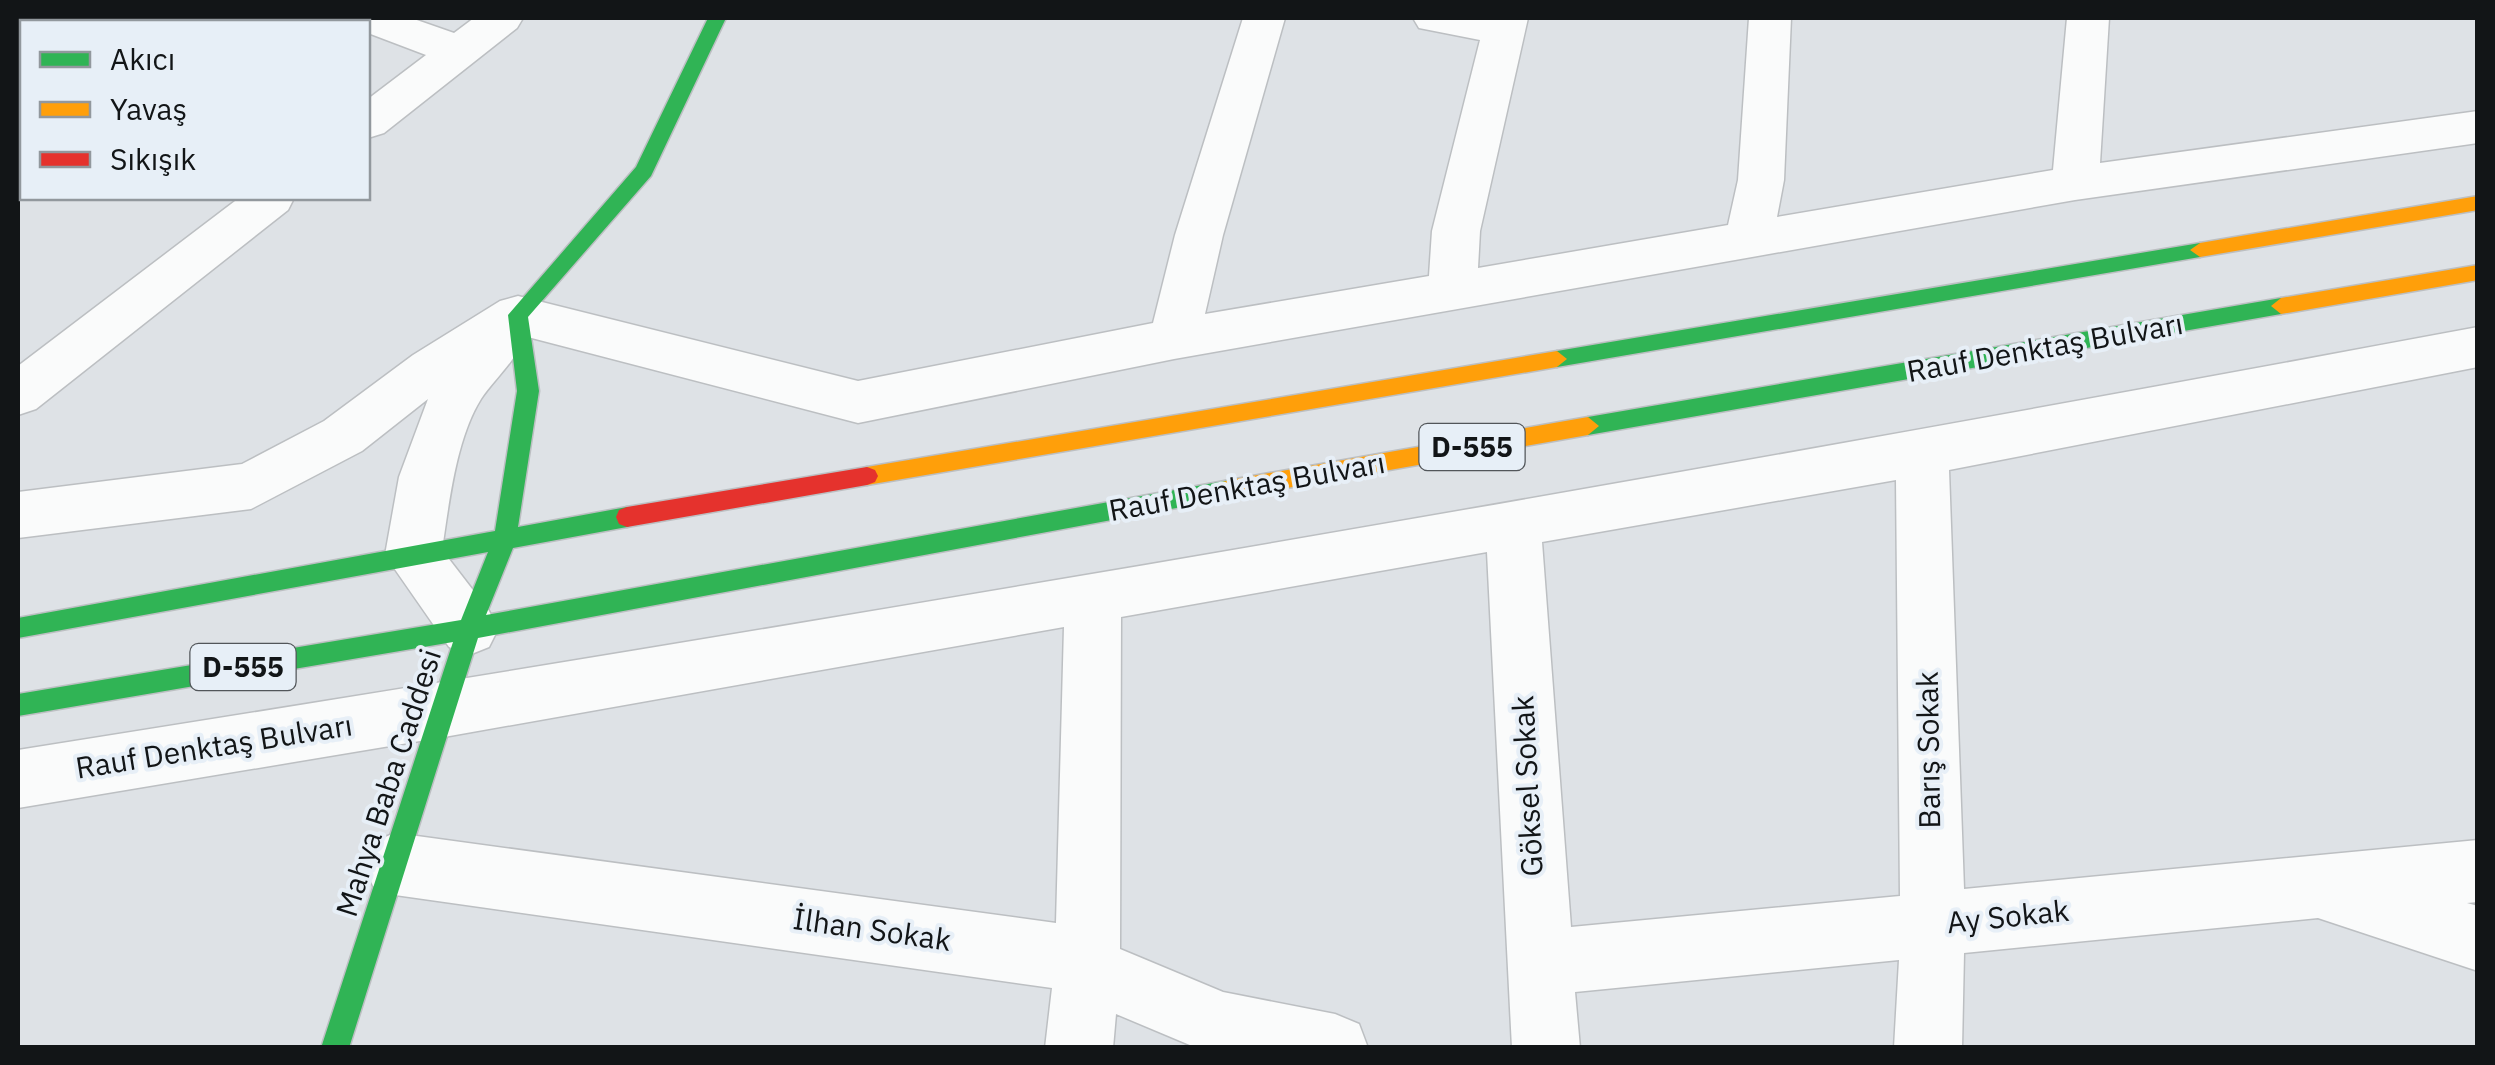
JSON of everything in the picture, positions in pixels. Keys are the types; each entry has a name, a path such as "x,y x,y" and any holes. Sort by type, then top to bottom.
{"main road":[{"path":"518,315 644,171 717,18"},
{"name":"D-555","path":"505,538 2478,203"},
{"name":"Rauf Denktaş Bulvarı","path":"18,705 469,629 1364,466 2478,272"},
{"name":"Mahya Baba Caddesi","path":"335,1048 469,629 505,538 528,391 518,315"},
{"path":"18,628 505,538"}],"street":[{"path":"370,18 459,51"},
{"path":"370,120 502,18"},
{"path":"1174,339 1199,235 1264,18"},
{"path":"1434,18 1506,23 1456,231 1452,291"},
{"path":"1749,240 1761,180 1770,18"},
{"path":"2075,184 2088,18"},
{"path":"18,515 251,486 343,436 430,370 518,315 858,402 1174,339 2075,184 2478,127"},
{"path":"18,394 268,200"},
{"path":"469,629 413,555 426,477 457,392 518,315"},
{"name":"Rauf Denktaş Bulvarı","path":"23,788 444,710 1922,453 2478,347"},
{"name":"Barış Sokak","path":"1922,453 1933,924 1928,1048"},
{"name":"Göksel Sokak","path":"1513,524 1546,1048"},
{"path":"1079,1048 1087,969 1093,596"},
{"name":"İlhan Sokak","path":"395,864 1056,956 1223,1025 1336,1048"},
{"name":"Ay Sokak","path":"1539,963 2478,871"},
{"path":"2314,887 2478,939"}],"traffic: fast":[{"path":"335,1048 469,629 505,538 528,391 518,315 644,171 717,18"},
{"path":"1557,359 2200,250"},
{"path":"1588,426 2281,306"},
{"path":"18,705 469,629 1230,489"},
{"path":"18,628 627,517"}],"traffic: slow":[{"path":"2200,250 2478,203"},
{"path":"2281,306 2478,272"},
{"path":"867,476 1557,359"},
{"path":"1230,489 1588,426"}],"traffic: jam":[{"path":"627,517 867,476"}]}
